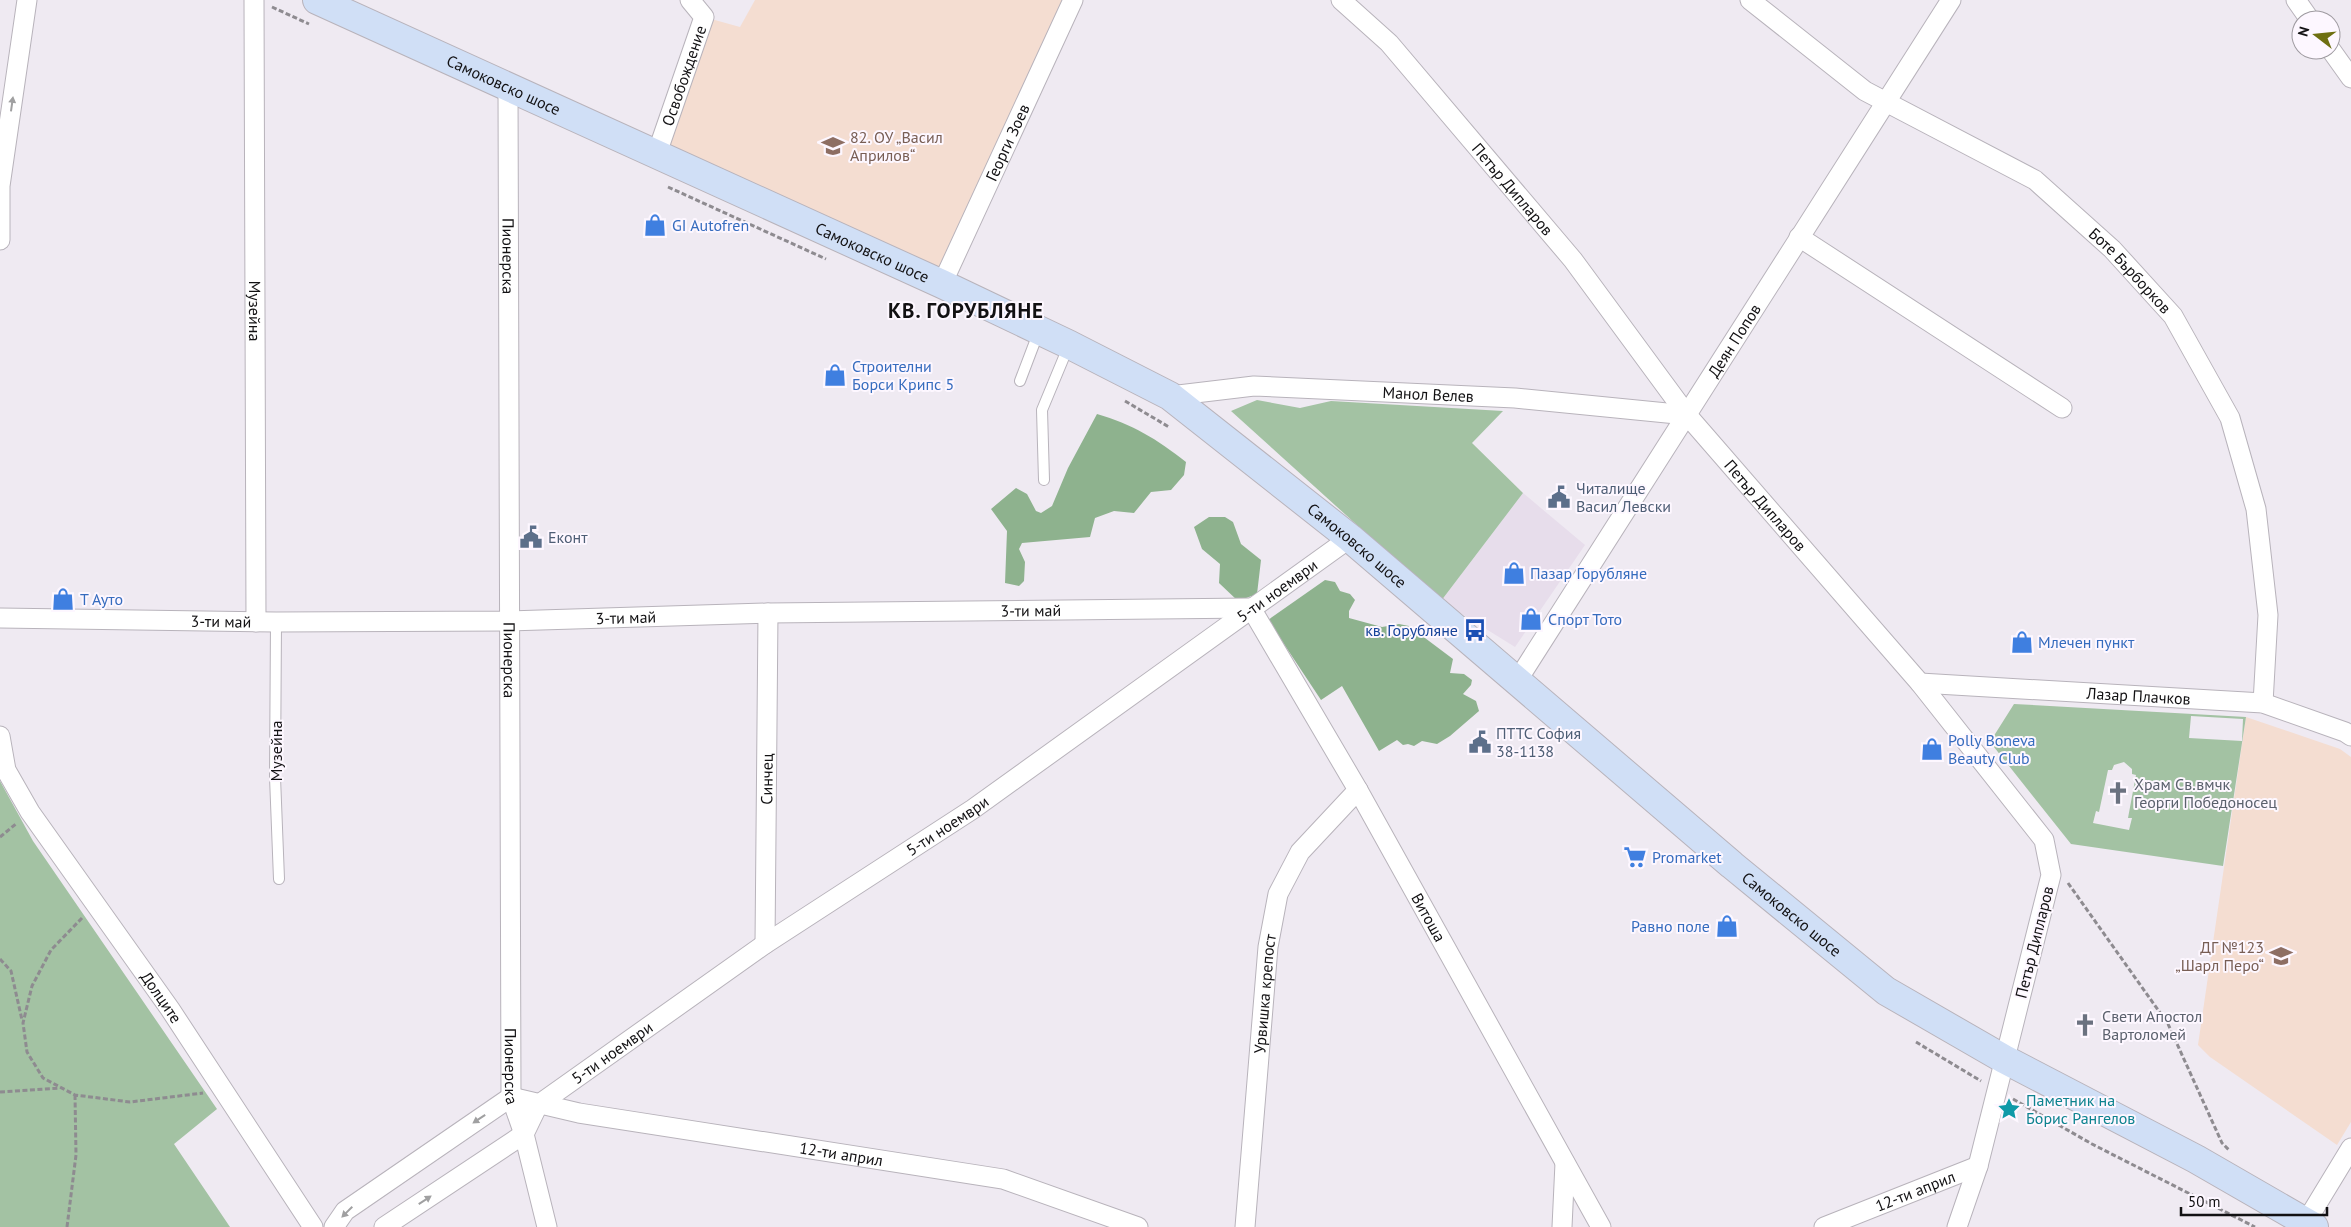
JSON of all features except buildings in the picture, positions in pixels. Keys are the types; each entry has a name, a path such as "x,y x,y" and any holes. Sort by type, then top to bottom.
{"main road":[{"name":"Самоковско шосе","path":"313,12 508,88 942,284 1070,344 1170,396 1350,538 1732,864 1886,991 2004,1059 2196,1159 2310,1224"}],"street":[{"path":"0,240 0,186 27,0"},
{"name":"Освобождение","path":"656,156 704,17 690,0"},
{"name":"Георги Зоев","path":"942,284 1073,0"},
{"name":"Петър Дипларов","path":"1341,0 1389,43 1573,260 1687,415 1920,683 2044,840 2051,875 1978,1166 1957,1227"},
{"name":"Боте Бърборков","path":"1750,0 1865,91 2034,180 2112,249 2173,316 2230,418 2256,509 2268,615 2263,703"},
{"name":"Деян Попов","path":"1517,681 1951,0"},
{"name":"Музейна","path":"256,622 259,2"},
{"path":"2338,60 2351,78"},
{"name":"Пионерска","path":"508,88 508,621 511,1097 524,1134 547,1227"},
{"path":"1799,237 2062,408"},
{"name":"Манол Велев","path":"1170,396 1254,386 1515,398 1687,415"},
{"name":"5-ти ноември","path":"524,1134 538,1105 765,944 972,809 1350,538"},
{"name":"3-ти май","path":"0,618 256,622 508,621 768,613 1251,608"},
{"name":"Витоша","path":"1251,608 1358,790 1602,1227"},
{"name":"Синчец","path":"765,944 768,613"},
{"name":"Лазар Плачков","path":"1920,683 2263,703 2345,732 2351,736"},
{"name":"Долците","path":"0,744 6,770 30,812 170,1009 314,1227"},
{"name":"Урвишка крепост","path":"1245,1227 1268,947 1278,894 1300,852 1358,790"},
{"path":"334,1227 345,1211 511,1097 538,1105"},
{"name":"12-ти април","path":"538,1105 579,1114 1003,1179 1138,1227"},
{"path":"384,1227 524,1134"},
{"path":"2310,1224 2351,1148"},
{"path":"1562,1227 1565,1162"},
{"name":"12-ти април","path":"1824,1227 1978,1166"}],"lane":[{"path":"1020,381 1039,330"},
{"path":"1044,480 1042,410 1070,344"},
{"name":"Музейна","path":"276,622 275,777 279,879"}],"path":[{"path":"259,2 313,12"},
{"path":"662,185 828,260"},
{"path":"1118,397 1175,431"},
{"path":"2048,855 2168,1024 2222,1143 2236,1156"},
{"path":"23,1023 32,986 51,950 96,904"},
{"path":"0,959 11,971 23,1023 27,1052 43,1078 60,1088 75,1095 130,1102 223,1090"},
{"path":"1916,1042 2092,1144 2255,1227"},
{"path":"0,1092 60,1088"},
{"path":"67,1227 76,1155 75,1095"}],"shaded area":[{"name":"82. ОУ „Васил Априлов“","path":"755,0 1073,0 942,284 656,156 704,17 740,27"},
{"name":"Пазар Горубляне","path":"1523,493 1585,545 1515,647 1441,601"},
{"name":"ДГ №123 „Шарл Перо“","path":"2246,717 2340,749 2351,757 2351,1122 2337,1145 2210,1057 2198,1045"}],"green space":[{"path":"1257,400 1300,408 1331,401 1503,411 1472,443 1523,493 1441,601 1231,411"},
{"path":"1097,414 1144,433 1165,446 1186,462 1184,475 1171,490 1151,492 1134,513 1114,511 1095,518 1090,537 1022,543 1019,549 1025,562 1024,581 1019,586 1005,583 1007,531 991,509 1016,488 1027,494 1036,511 1041,513 1052,506 1068,468"},
{"path":"1209,517 1225,517 1233,522 1241,544 1261,560 1257,594 1238,601 1219,583 1220,564 1202,549 1194,527"},
{"path":"1325,580 1335,582 1340,591 1350,594 1355,600 1349,611 1349,618 1382,627 1399,624 1409,626 1453,659 1450,673 1464,674 1472,680 1471,685 1463,694 1476,701 1479,711 1450,736 1437,744 1422,741 1414,746 1403,745 1397,740 1379,751 1342,686 1321,700 1268,620"},
{"path":"2014,704 2246,717 2223,866 2071,844 1990,742","holes":["2191,716 2243,719 2242,741 2189,738","2124,762 2132,769 2132,774 2136,775 2128,818 2132,818 2129,830 2093,823 2096,811 2099,812 2108,770 2112,770 2114,765"]},
{"path":"0,781 33,841 217,1109 174,1144 230,1227 0,1227"}],"place":[{"name":"82. ОУ „Васил Априлов“","path":"833,146"},
{"name":"GI Autofren","path":"655,225"},
{"name":"Строителни Борси Крипс 5","path":"835,375"},
{"name":"Читалище Васил Левски","path":"1559,497"},
{"name":"Еконт","path":"531,537"},
{"name":"Пазар Горубляне","path":"1514,573"},
{"name":"Т Ауто","path":"63,599"},
{"name":"Спорт Тото","path":"1531,619"},
{"name":"кв. Горубляне","path":"1475,630"},
{"name":"Млечен пункт","path":"2022,642"},
{"name":"ПТТС София 38-1138","path":"1480,742"},
{"name":"Polly Boneva Beauty Club","path":"1932,749"},
{"name":"Храм Св.вмчк Георги Победоносец","path":"2118,793"},
{"name":"Promarket","path":"1635,857"},
{"name":"Равно поле","path":"1727,926"},
{"name":"ДГ №123 „Шарл Перо“","path":"2281,956"},
{"name":"Свети Апостол Вартоломей","path":"2085,1025"},
{"name":"Паметник на Борис Рангелов","path":"2009,1109"}],"district":[{"name":"КВ. ГОРУБЛЯНЕ","path":"966,310"}]}
